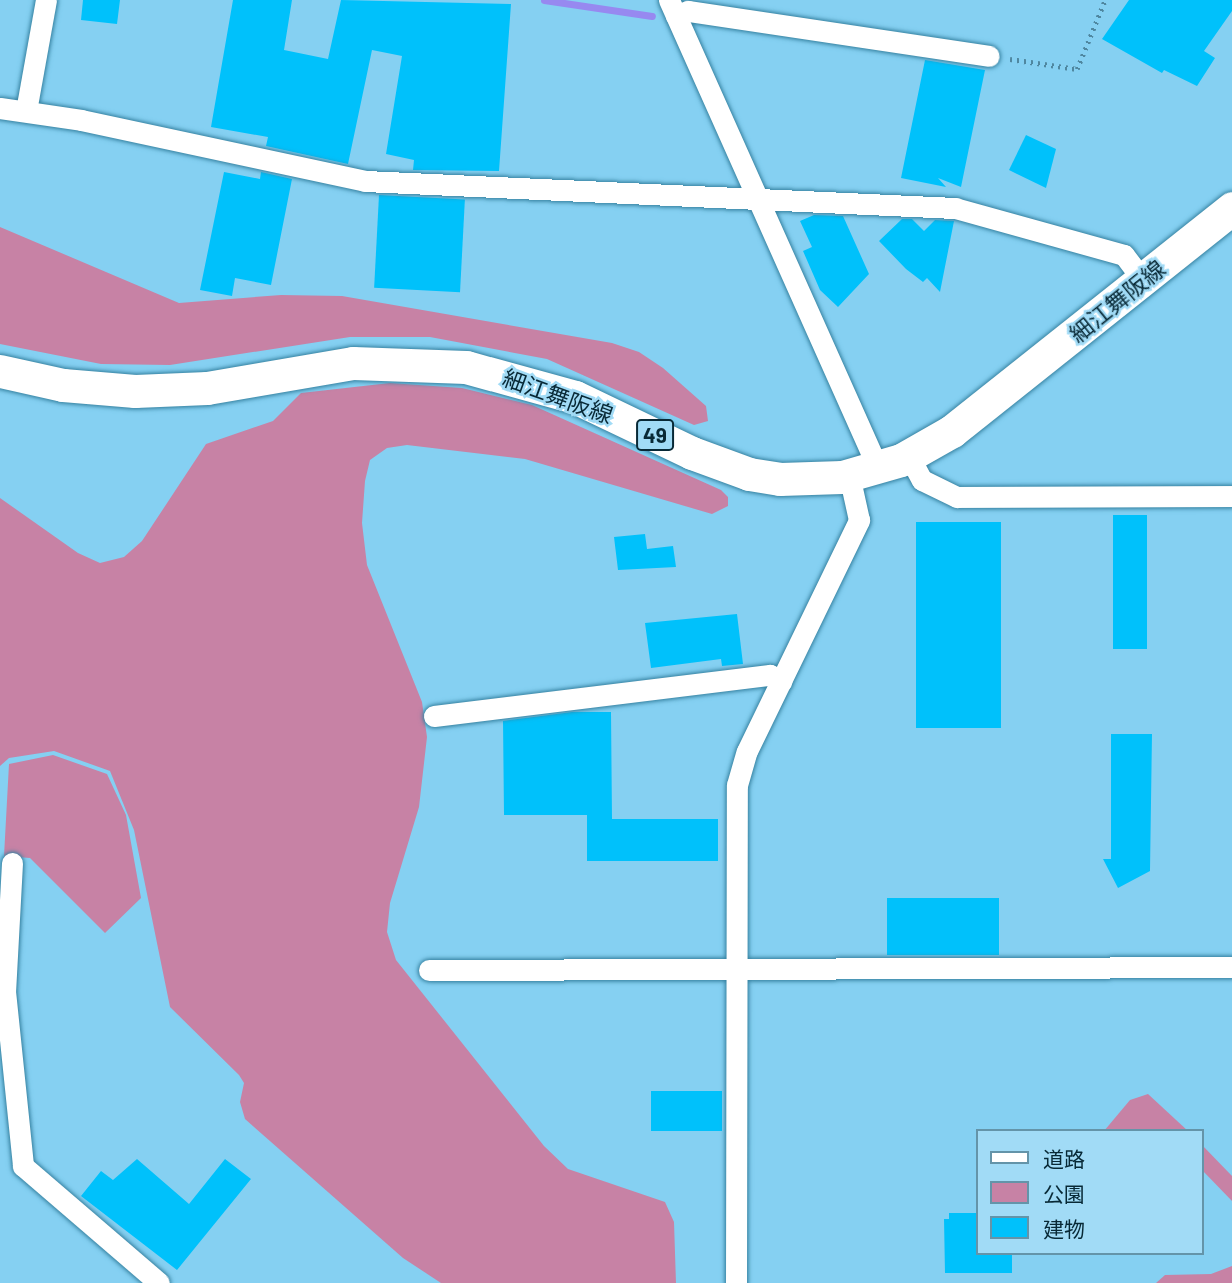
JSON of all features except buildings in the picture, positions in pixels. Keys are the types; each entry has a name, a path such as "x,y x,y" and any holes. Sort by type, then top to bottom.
{"main road":[{"name":"細江舞阪線","path":"0,371 64,385 148,391 207,388 353,363 466,367 575,397 692,453 749,474 811,480 863,471 909,456 975,415 1232,208"}],"street":[{"path":"46,0 12,109 365,181 962,209 1124,256 1143,280"},
{"path":"672,8 989,56"},
{"path":"672,8 759,199 863,471 859,520 747,751 737,785 736,1283"},
{"path":"909,456 922,480 957,497 1232,496"},
{"path":"435,716 769,676 781,681"},
{"path":"12,863 2,991 23,1166 159,1283"},
{"path":"429,970 1232,967"}],"path":[{"path":"989,56 1077,69 1105,0"}],"green space":[{"path":"0,227 179,303 281,295 342,296 612,343 639,352 663,368 706,406 708,421 694,425 547,359 430,337 350,337 170,365 101,364 0,344"},
{"path":"390,383 462,388 532,405 721,490 728,497 728,506 712,514 525,459 407,445 387,448 370,460 365,481 362,523 367,565 422,702 427,737 419,807 390,903 387,932 396,960 544,1146 568,1169 665,1202 674,1222 676,1283 441,1283 403,1258 245,1119 240,1102 244,1083 239,1075 170,1007 134,830 110,771 54,751 9,758 0,766 0,498 78,553 100,563 124,557 142,541 206,444 273,421 301,393"},
{"path":"53,755 107,774 126,815 141,898 105,933 30,858 4,856 9,764"},
{"path":"1148,1094 1186,1129 1106,1129 1130,1100"},
{"path":"1204,1147 1232,1176 1232,1201 1204,1172"},
{"path":"1232,1266 1232,1283 1156,1283 1165,1275 1211,1274"}],"waterway":[{"path":"544,0 652,16"}]}
